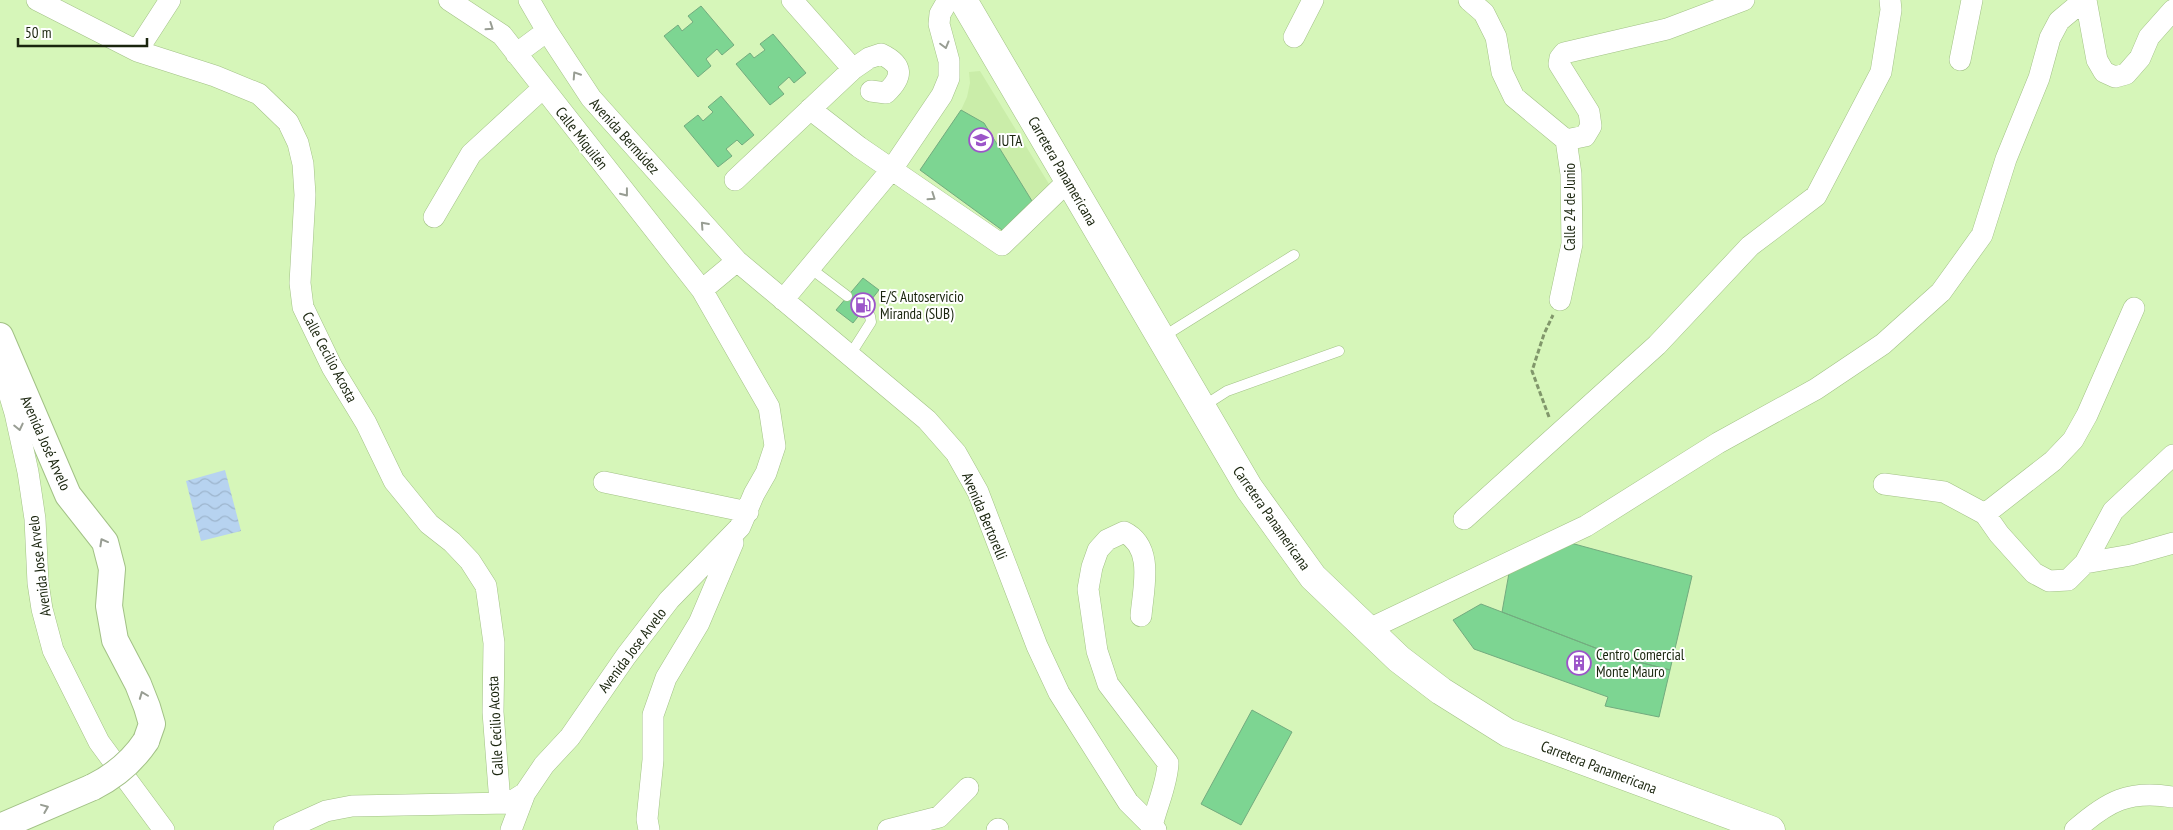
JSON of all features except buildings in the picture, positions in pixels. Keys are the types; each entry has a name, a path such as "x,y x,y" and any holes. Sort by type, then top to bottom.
{"main road":[{"name":"Carretera Panamericana","path":"963,0 1249,488 1313,577 1399,659 1442,691 1508,733 1771,830"}],"street":[{"name":"Calle Cecilio Acosta","path":"37,0 68,18 137,51 215,76 259,94 288,122 298,143 303,164 305,195 300,283 303,307 332,367 366,423 394,481 429,524 452,542 470,561 486,586 494,643 493,712 500,803"},
{"path":"137,51 170,0"},
{"name":"Calle Miquilén","path":"449,0 502,36 702,290"},
{"name":"Avenida Bermúdez","path":"529,0 591,98 737,261"},
{"path":"792,0 854,70"},
{"path":"783,300 892,169 942,95 949,78 949,61 940,24 940,14 948,0"},
{"path":"1294,36 1313,0"},
{"path":"1469,0 1484,13 1496,37 1502,72 1514,97 1566,140 1584,136 1591,126 1589,112 1559,64 1560,58 1564,53 1667,29 1744,0"},
{"path":"1464,519 1657,345 1750,246 1816,196 1881,72 1891,10 1890,0"},
{"path":"1960,60 1972,0"},
{"path":"1367,630 1586,526 1718,443 1816,389 1883,344 1941,292 1982,235 2006,158 2039,78 2050,38 2059,21 2085,0 2097,60 2104,72 2115,77 2126,74 2140,58 2149,37 2173,10"},
{"path":"516,54 547,31"},
{"path":"735,180 854,70 869,58 882,54 895,61 900,71 897,83 886,93 871,91"},
{"path":"434,217 471,154 543,88"},
{"path":"810,109 892,169 1002,244 1068,181"},
{"name":"Calle 24 de Junio","path":"1560,300 1572,244 1571,174 1566,140"},
{"path":"702,290 737,261"},
{"name":"Avenida Bertorelli","path":"737,261 928,420 956,453 978,492 1037,646 1058,693 1128,802 1154,828"},
{"name":"Avenida Jose Arvelo","path":"511,830 525,793 544,765 570,737 616,670 669,600 744,520 754,494 772,458 775,446 769,407 702,290"},
{"path":"1985,514 2053,461 2073,440 2134,308"},
{"name":"Avenida José Arvelo","path":"0,336 68,495 105,542 112,569 109,606 115,640 138,684 152,724 146,741 137,755 121,770 93,787 0,827"},
{"name":"Avenida Jose Arvelo","path":"0,364 8,385 21,436 34,520 38,584 53,650 99,742 164,830"},
{"path":"1884,484 1944,492 1985,514 1999,534 2034,574 2049,581 2068,580 2085,563 2113,511 2173,455"},
{"path":"30,492 62,482"},
{"path":"604,482 744,520 721,568 699,622 666,678 653,715 654,760 647,819 649,830"},
{"path":"1142,616 1145,568 1143,552 1138,543 1124,532 1107,540 1098,550 1092,567 1088,589 1098,651 1108,684 1168,763 1167,778 1157,803 1154,828"},
{"path":"2085,563 2131,555 2173,543"},
{"path":"888,830 939,817 968,788"},
{"path":"284,830 326,811 352,806 509,803 525,793"},
{"path":"2075,830 2096,812 2118,799 2141,795 2173,797"}],"lane":[{"path":"1160,338 1294,255"},
{"path":"810,268 847,296"},
{"path":"850,355 871,322 863,310"},
{"path":"1201,408 1227,391 1339,351"}],"path":[{"path":"1556,436 1532,371 1544,334 1560,300"}],"shaded area":[{"name":"IUTA","path":"980,71 1049,184 1002,230 920,170 961,110 967,97 970,83 969,72"}],"water":[{"path":"225,470 241,531 201,541 186,481"}],"place":[{"name":"IUTA","path":"981,140"},
{"name":"E/S Autoservicio Miranda (SUB)","path":"863,305"},
{"name":"Centro Comercial Monte Mauro","path":"1579,663"}]}
